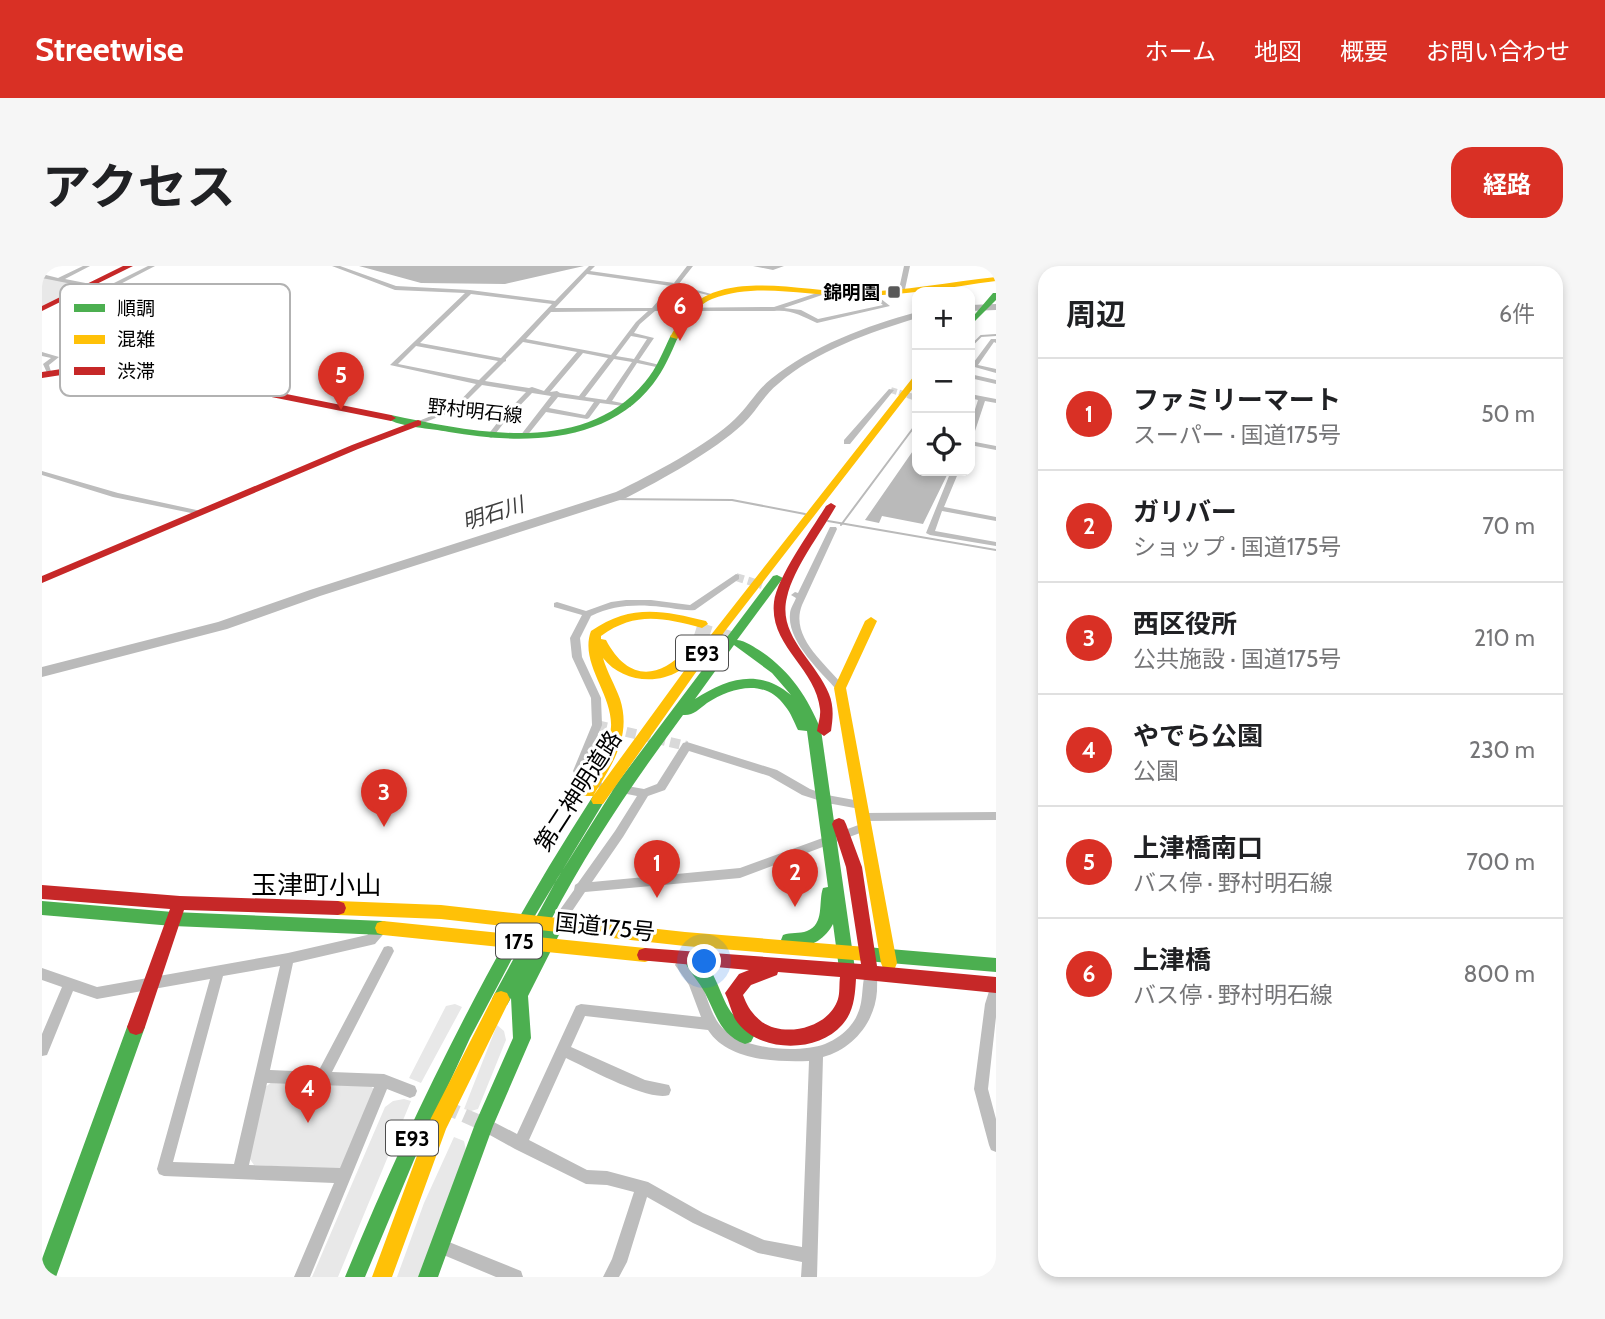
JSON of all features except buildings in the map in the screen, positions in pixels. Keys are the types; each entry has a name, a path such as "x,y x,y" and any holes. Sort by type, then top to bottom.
{"main road":[{"path":"94,284 129,266"},
{"path":"690,309 713,296 742,291 871,293 996,279"},
{"path":"975,306 996,286"},
{"path":"975,318 996,295"},
{"path":"42,309 59,301"},
{"name":"野村明石線","path":"42,580 355,447 418,424 491,436 524,436 587,426 629,406 650,385 690,309"},
{"path":"692,960 711,986 725,1018 750,1040 798,1050 819,1046 836,1038 856,1011 825,774 824,731 829,715 820,686 781,629 777,612 780,598 810,530 912,385"},
{"path":"279,396 418,424"},
{"path":"832,499 912,399"},
{"name":"第二神明道路","path":"382,1277 438,1125 493,1013 562,884 609,783 736,609 810,530"},
{"name":"第二神明道路","path":"609,783 672,719 810,530"},
{"path":"609,783 609,757 619,718 615,701 593,653 595,634 610,620 635,613 662,615 699,626 640,619 607,631 601,647 609,662 625,671 640,674 666,671 677,667 718,621 736,609"},
{"path":"871,621 840,688 892,975"},
{"path":"816,749 814,730 798,690 786,674 742,641 787,665 806,686 824,731"},
{"path":"672,719 685,713 703,696 727,684 752,682 772,688 786,698 816,749 825,774"},
{"name":"E93","path":"355,1277 378,1215 422,1116 556,848 609,783"},
{"path":"764,945 811,939 825,926 830,906 825,855 834,830"},
{"path":"834,830 854,867 871,972"},
{"name":"国道175号","path":"42,892 180,903 441,912 685,939 996,965"},
{"path":"46,1277 180,903"},
{"name":"国道175号","path":"42,908 173,919 383,928 692,960 871,972 996,987"},
{"path":"428,1277 484,1124 522,1038 519,995 556,925"},
{"path":"835,969 813,972 772,970 754,973 737,985 735,992 734,999 742,1020 764,1034 796,1039 823,1031 840,1016 854,992"}],"street":[{"path":"60,279 87,266"},
{"path":"117,284 152,266"},
{"path":"335,266 395,288 470,292 556,303"},
{"path":"418,424 456,408 592,266"},
{"path":"582,397 630,334 691,266"},
{"path":"756,266 781,266"},
{"path":"902,289 907,266"},
{"path":"586,272 674,285 713,296"},
{"path":"42,276 81,284"},
{"path":"470,292 393,365 629,406"},
{"path":"551,310 778,309 799,311 817,321 887,306 871,293"},
{"path":"778,309 820,294"},
{"path":"608,402 651,338 630,334"},
{"path":"523,340 661,366"},
{"path":"996,341 993,340 974,366 996,371"},
{"path":"415,344 504,360"},
{"path":"546,392 582,350"},
{"path":"42,354 56,357 45,369"},
{"path":"975,377 996,382"},
{"path":"491,436 494,428 510,416 532,389"},
{"path":"847,442 891,390"},
{"path":"975,425 996,390"},
{"path":"524,436 546,410 556,393"},
{"path":"546,410 587,417 599,400"},
{"path":"975,444 996,448"},
{"path":"42,473 116,495 201,513"},
{"path":"953,476 930,533 996,544"},
{"path":"939,508 996,519"},
{"path":"833,529 798,596 793,616 804,645 840,688"},
{"path":"736,577 697,607 637,601 609,603 587,614 575,638 577,657 596,698 597,725 578,771 583,781 644,793 661,787 687,746 773,773 806,792 862,816 993,820"},
{"path":"557,605 587,614"},
{"path":"556,925 579,888 620,834 644,793"},
{"path":"579,888 740,873 862,816"},
{"path":"42,974 97,993 288,959 371,940 383,928"},
{"path":"322,1078 388,951"},
{"path":"670,956 687,970 699,992 709,1024 724,1040 742,1049 776,1054 816,1054 834,1049 851,1035 862,1021 872,988 871,972"},
{"path":"240,1171 288,959"},
{"path":"218,972 164,1169 345,1176"},
{"path":"42,1050 69,985"},
{"path":"996,987 991,1004 981,1089 996,1144"},
{"path":"520,1143 581,1010 709,1024"},
{"path":"562,1050 644,1087 664,1090"},
{"path":"809,1277 816,1054"},
{"path":"262,1076 384,1081 410,1091"},
{"path":"302,1277 384,1081"},
{"path":"484,1124 586,1177 607,1178 643,1187 762,1248 810,1256"},
{"path":"611,1277 619,1262 643,1187"},
{"path":"439,1246 510,1276"}],"shaded area":[{"path":"359,266 584,266 505,284 421,283"},
{"path":"42,277 76,284 60,284 60,298 42,307"},
{"path":"912,452 912,476 947,476 923,524 882,516 879,523 865,520"},
{"path":"455,1004 462,1007 421,1083 409,1078 446,1006"},
{"path":"497,1025 504,1031 506,1040 478,1109 464,1109"},
{"path":"272,1082 371,1086 375,1091 341,1170 254,1165 247,1155 264,1088"},
{"path":"393,1101 411,1101 338,1277 312,1277 385,1107"},
{"path":"454,1137 464,1141 466,1150 419,1277 397,1277 424,1203"}],"waterway":[{"name":"明石川","path":"975,308 996,307"},
{"name":"明石川","path":"42,672 222,626 315,593 621,495 647,482 725,433 740,421 773,382 813,355 873,329 912,317"},
{"path":"975,342 981,336 996,335"},
{"path":"842,523 912,430"},
{"path":"607,499 732,500 805,514"},
{"path":"828,521 842,523"},
{"path":"842,523 996,550"}],"tunnel":[{"path":"891,390 912,396"},
{"path":"736,577 762,585"},
{"path":"696,629 724,638"},
{"path":"719,637 732,641"},
{"path":"597,725 687,746"},
{"path":"445,1107 484,1124"}],"traffic: fast":[{"path":"975,318 996,295"},
{"path":"391,418 490,435 559,433 591,425 620,411 650,383 674,337"},
{"path":"501,999 562,884 623,786 777,578"},
{"path":"739,644 766,661 786,679 801,701 814,730 848,976"},
{"path":"687,711 723,689 749,683 762,684 775,689 786,698 803,727"},
{"path":"355,1277 407,1153 464,1032 528,914 598,800"},
{"path":"789,940 810,938 822,929 828,914 829,893"},
{"path":"42,908 173,919 383,928"},
{"path":"428,1277 484,1124 522,1038 519,995 556,925"},
{"path":"866,954 996,965"},
{"path":"692,960 711,986 725,1018 745,1036"},
{"path":"46,1277 136,1027"}],"traffic: slow":[{"path":"674,337 684,319 697,305 727,292 764,288 858,294 996,279"},
{"path":"598,800 721,628 912,384"},
{"path":"588,792 611,751 618,726 613,698 597,658 595,634 608,625 633,615 659,615 702,624"},
{"path":"871,621 840,688 889,963"},
{"path":"602,643 613,662 631,673 642,675 665,673 675,668 691,652"},
{"path":"338,908 441,912 685,939 866,954"},
{"path":"383,928 645,955"},
{"path":"382,1277 438,1125 501,999"}],"traffic: jam":[{"path":"93,284 129,266"},
{"path":"42,309 60,300"},
{"path":"42,375 60,372"},
{"path":"281,396 391,418"},
{"path":"42,580 355,447 418,423"},
{"path":"824,731 827,712 823,695 786,636 780,619 780,600 831,506"},
{"path":"839,824 854,867 869,964"},
{"path":"42,892 180,903 338,908"},
{"path":"136,1027 177,911"},
{"path":"645,955 835,969 996,985"},
{"path":"771,970 745,979 734,993 742,1015 757,1029 777,1037 799,1037 819,1032 836,1019 846,1001 848,976"}],"place":[{"name":"錦明園","path":"894,292"},
{"name":"上津橋","path":"680,341"},
{"name":"上津橋南口","path":"341,410"},
{"name":"西区役所","path":"384,827"},
{"name":"ファミリーマート","path":"657,898"},
{"name":"ガリバー","path":"795,907"},
{"name":"やでら公園","path":"308,1123"}],"district":[{"name":"玉津町小山","path":"316,885"}]}
